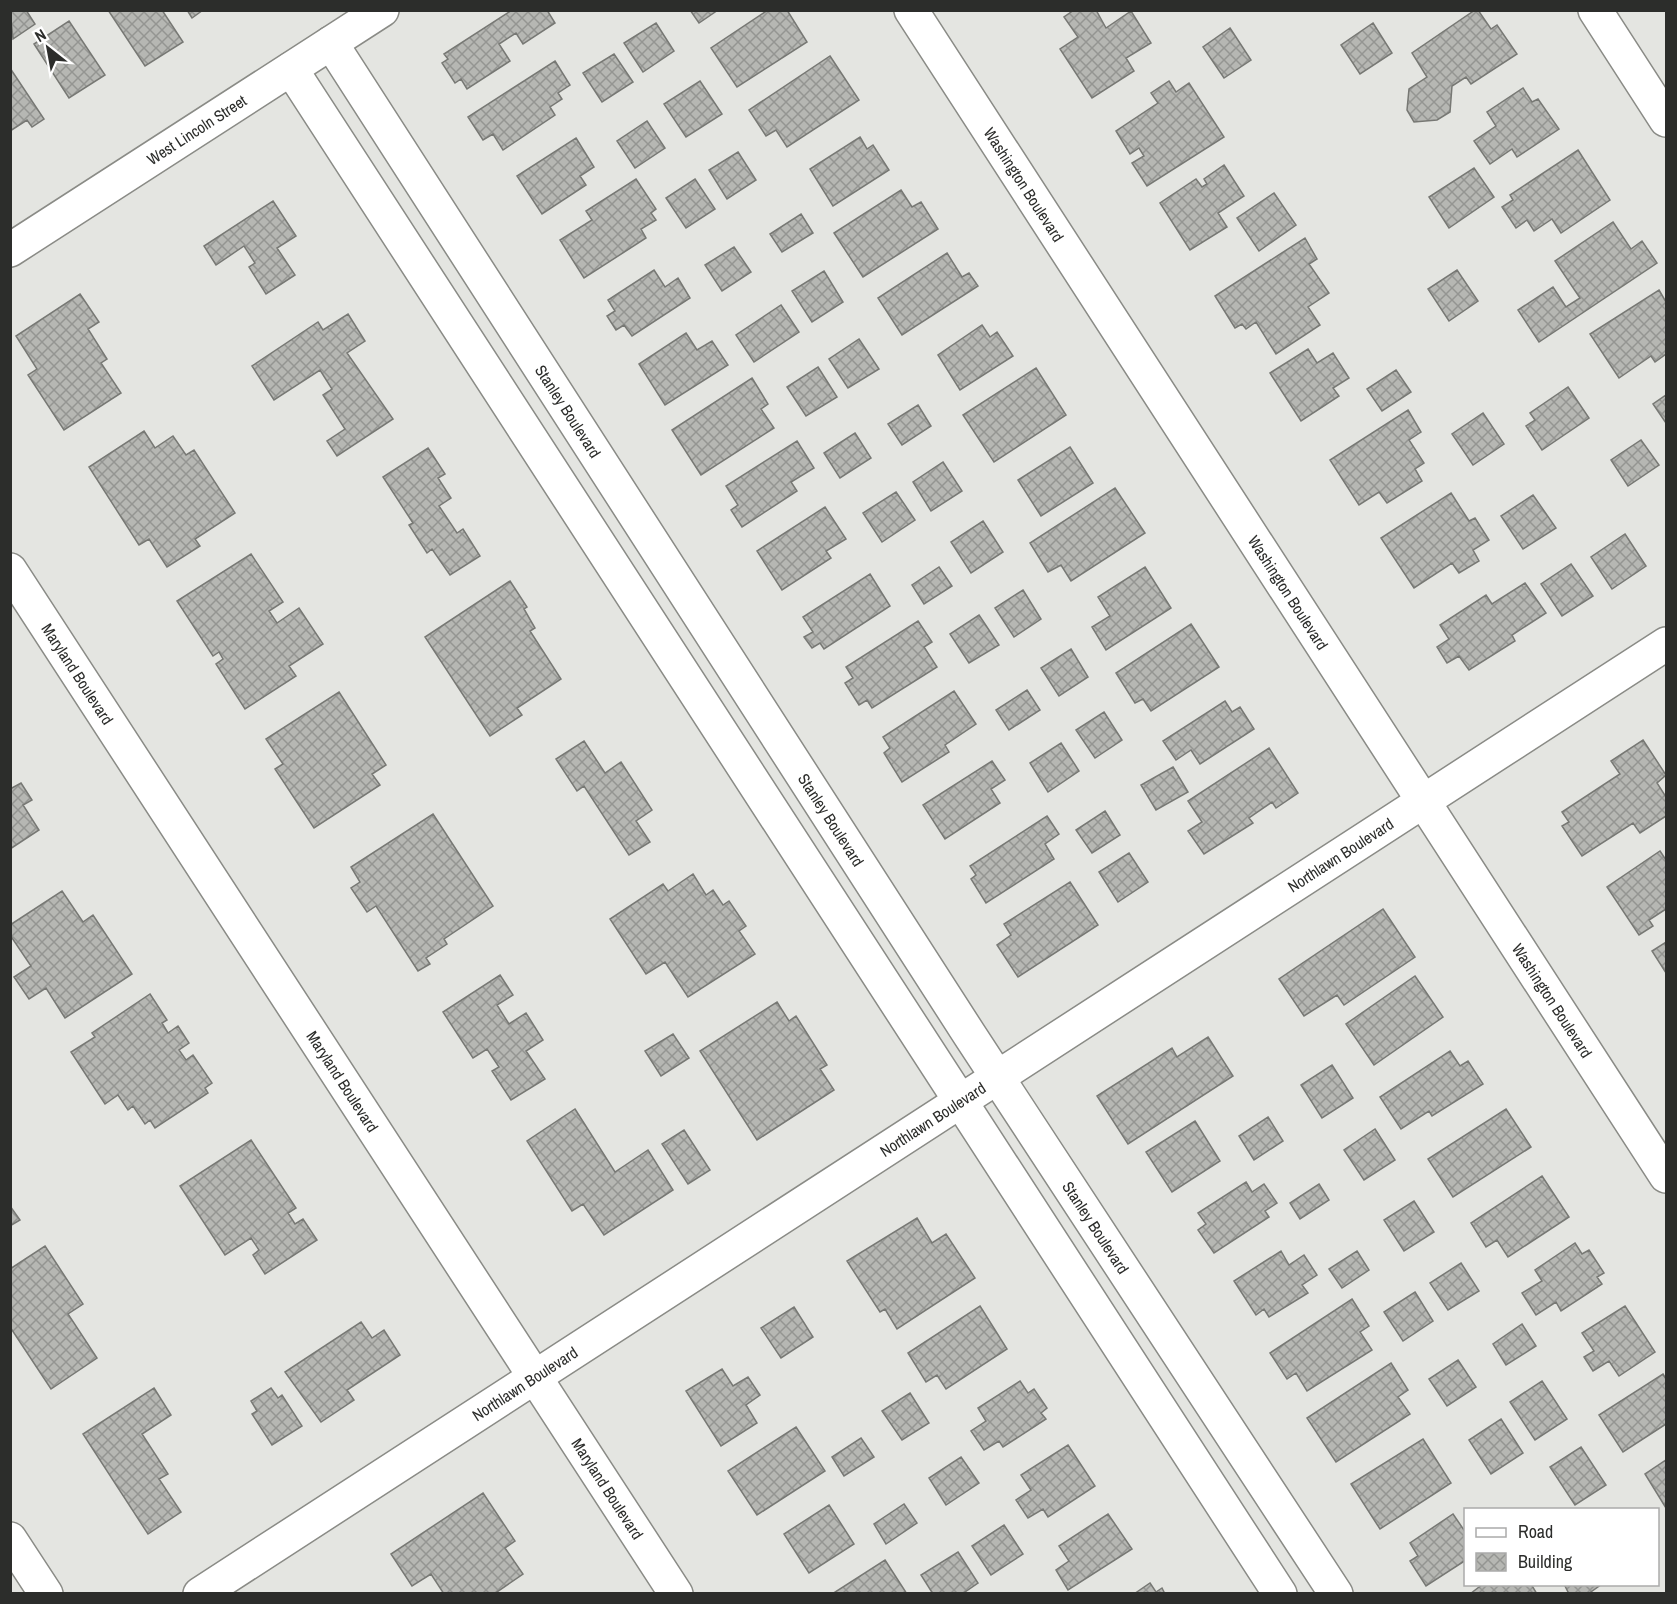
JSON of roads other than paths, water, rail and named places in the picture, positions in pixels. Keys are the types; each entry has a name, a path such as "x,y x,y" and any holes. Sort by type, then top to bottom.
{"street":[{"name":"West Lincoln Street","path":"10,250 381,10"},
{"name":"Washington Boulevard","path":"911,10 1666,1176"},
{"path":"1595,10 1666,120"},
{"name":"Stanley Boulevard","path":"331,43 998,1076 1336,1593"},
{"path":"291,69 1280,1593"},
{"name":"Maryland Boulevard","path":"10,570 676,1593"},
{"path":"659,636 697,611"},
{"name":"Northlawn Boulevard","path":"200,1593 1666,644"},
{"path":"10,1539 46,1593"}]}
